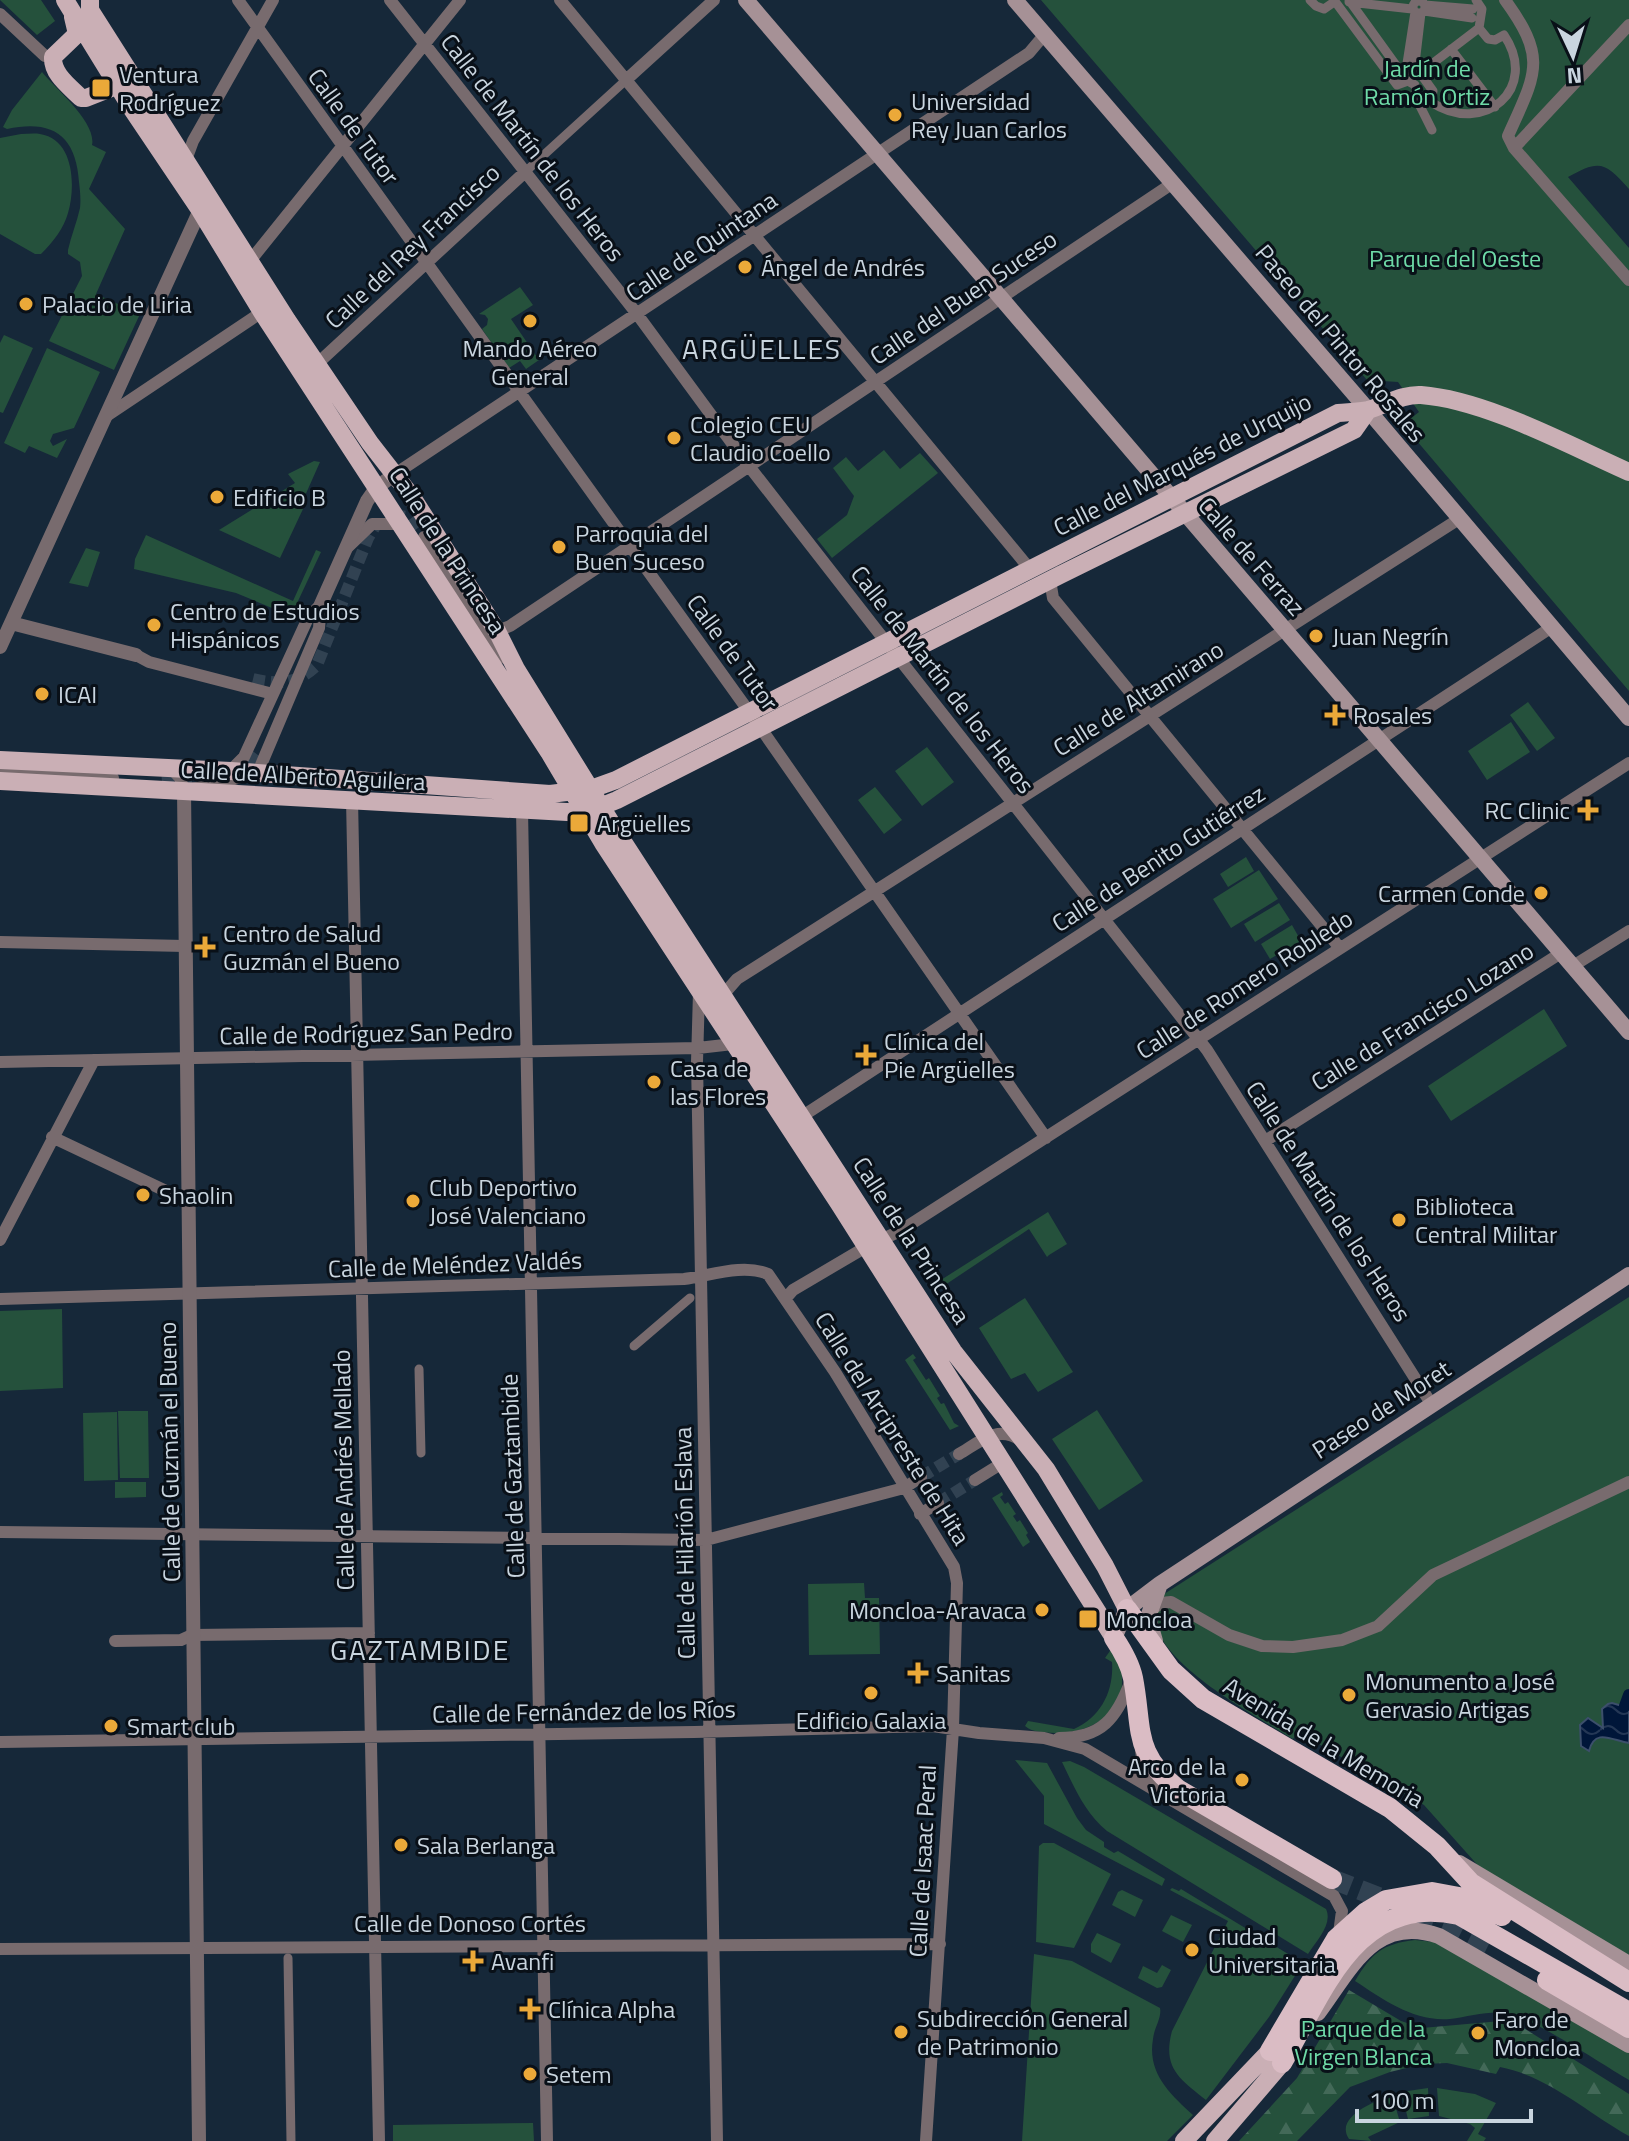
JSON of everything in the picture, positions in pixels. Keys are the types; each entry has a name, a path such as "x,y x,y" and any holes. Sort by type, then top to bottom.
{"highway":[{"name":"Avenida de la Memoria","path":"1127,1609 1171,1670 1203,1699 1390,1808 1437,1846 1471,1883 1629,1982"},
{"name":"Calle de la Princesa","path":"1114,1638 1133,1677"},
{"path":"1133,1677 1142,1743 1158,1772 1179,1790 1332,1879"},
{"path":"1276,2057 1336,1939 1358,1917 1386,1900 1432,1892 1459,1897 1486,1908 1629,1991"},
{"path":"1276,2057 1359,1939 1392,1918 1429,1911 1459,1915 1629,2012"},
{"path":"1489,1944 1629,2028"}],"main road":[{"name":"Calle de Ferraz","path":"746,0 1629,1032"},
{"name":"Paseo del Pintor Rosales","path":"1015,0 1629,718"},
{"path":"80,3 77,34 53,57 53,67 81,98 90,98 123,78"},
{"name":"Calle de la Princesa","path":"80,3 262,312 398,524 582,791"},
{"name":"Calle de la Princesa","path":"123,78 186,160 497,631 582,791 699,992 739,1037 874,1243 953,1351 1046,1469 1105,1566 1127,1609"},
{"path":"1368,410 1401,397 1419,395 1479,407 1629,472"},
{"name":"Calle del Marqués de Urquijo","path":"593,810 886,642 1029,568 1324,419 1338,413 1368,410"},
{"name":"Calle del Marqués de Urquijo","path":"582,791 616,780 899,657 1354,430 1368,410"},
{"name":"Calle de Alberto Aguilera","path":"0,760 166,774 231,771 257,763 544,794 582,791"},
{"name":"Calle de Alberto Aguilera","path":"0,781 522,810 593,810"},
{"name":"Calle de la Princesa","path":"593,810 723,995 739,1037"},
{"name":"Calle de la Princesa","path":"874,1243 987,1438 1114,1638"},
{"name":"Paseo de Moret","path":"1127,1609 1160,1584 1629,1275"},
{"path":"1159,1654 1149,1624 1149,1612 1160,1584"},
{"path":"1114,1638 1127,1609"},
{"path":"1437,1846 1501,1890 1629,1964"},
{"path":"1215,2141 1276,2057 1364,1951 1386,1935 1407,1931 1439,1936 1629,2045"},
{"path":"1184,2141 1276,2057"},
{"path":"1198,2141 1255,2074 1276,2057"}],"street":[{"name":"Calle de Tutor","path":"238,0 754,719 1046,1138"},
{"path":"186,160 193,141 273,0"},
{"name":"Calle de Martín de los Heros","path":"390,0 637,314 886,642 1199,1039 1432,1405"},
{"path":"241,278 250,260 460,0"},
{"path":"560,0 1029,568"},
{"name":"Calle del Rey Francisco","path":"318,363 714,0"},
{"path":"1310,0 1324,9 1334,1 1397,85 1408,81 1415,85 1417,99 1432,130"},
{"path":"1505,0 1531,41 1534,57 1528,89 1508,136 1514,148 1629,280"},
{"path":"1349,1 1482,9 1479,28 1413,71"},
{"path":"1349,1 1398,68 1413,71 1433,91 1431,102 1442,109 1469,115 1495,107 1506,96 1515,69 1514,55 1503,34 1495,40 1488,39 1479,28"},
{"path":"1413,71 1418,5"},
{"path":"0,14 39,52 53,57"},
{"path":"1514,148 1629,25"},
{"name":"Calle de Quintana","path":"376,488 1029,53 1045,34"},
{"path":"1451,49 1495,107"},
{"name":"Calle del Buen Suceso","path":"497,631 510,626 1173,183"},
{"path":"0,647 6,622 200,210"},
{"path":"104,417 262,312"},
{"path":"257,763 321,604 367,501 376,488"},
{"name":"Calle de Altamirano","path":"723,995 737,979 1459,519"},
{"path":"346,549 372,524 398,524"},
{"name":"Calle de la Princesa","path":"424,537 498,653 516,669"},
{"path":"1050,580 1053,598 1339,947"},
{"path":"214,785 244,757 308,618 321,604"},
{"path":"166,774 180,778 184,790 214,785 257,763 319,628 321,604"},
{"path":"6,622 273,694"},
{"name":"Calle de Benito Gutiérrez","path":"795,1122 1552,627"},
{"path":"136,655 150,654 253,679"},
{"name":"Calle de Romero Robledo","path":"874,1243 900,1231 1629,763"},
{"name":"Calle de Alberto Aguilera","path":"0,773 166,774"},
{"name":"Calle de Guzmán el Bueno","path":"184,790 199,2141"},
{"name":"Calle de Andrés Mellado","path":"352,799 379,2141"},
{"name":"Calle de Gaztambide","path":"522,810 547,2141"},
{"name":"Calle de Francisco Lozano","path":"1265,1141 1567,960 1629,931"},
{"path":"0,942 185,946"},
{"name":"Calle de Hilarión Eslava","path":"699,992 701,1277 717,2141"},
{"name":"Calle de Rodríguez San Pedro","path":"0,1062 698,1048 739,1037"},
{"path":"0,1240 94,1060"},
{"path":"52,1137 187,1201"},
{"path":"786,1298 793,1290 874,1243"},
{"name":"Calle de Meléndez Valdés","path":"0,1299 701,1277 742,1270 758,1270 768,1274 786,1298"},
{"path":"634,1346 690,1298"},
{"name":"Calle del Arcipreste de Hita","path":"786,1298 954,1567 957,1583"},
{"path":"419,1369 421,1453"},
{"name":"Calle de la Princesa","path":"987,1438 998,1433 1011,1435 1046,1469"},
{"path":"959,1454 987,1438"},
{"path":"975,1480 1004,1462"},
{"path":"0,1532 706,1540 904,1488 921,1477"},
{"path":"1149,1612 1161,1603 1171,1602 1229,1635 1262,1646 1293,1647 1342,1640 1378,1626 1433,1575 1629,1482"},
{"path":"920,1514 938,1503"},
{"name":"Calle de Isaac Peral","path":"926,2141 953,1729 957,1583"},
{"path":"115,1641 181,1640 192,1635 369,1633"},
{"path":"1044,1738 1080,1736 1105,1725 1115,1715 1133,1677"},
{"name":"Calle de Fernández de los Ríos","path":"0,1742 933,1726 1044,1738 1085,1749 1155,1790"},
{"path":"1142,1743 1140,1760 1155,1790 1334,1896 1342,1911 1342,1925 1336,1939"},
{"name":"Calle de Donoso Cortés","path":"0,1949 940,1944"},
{"path":"288,1958 291,2141"}],"green space":[{"path":"0,0 41,0 55,21 37,35"},
{"name":"Parque del Oeste","path":"1041,0 1629,0 1629,189 1614,173 1602,166 1588,167 1568,177 1629,248 1629,691 1411,434 1406,422 1419,412 1398,382 1367,380"},
{"path":"42,72 82,117 92,136 92,145 106,152 89,189 125,229 96,294 140,314 114,370 49,341 82,276 80,262 68,254 80,208 77,166 67,142 59,134 37,127 3,127 12,110"},
{"path":"38,134 60,145 66,154 72,177 64,224 41,254 35,254 0,234 0,138"},
{"path":"520,287 533,305 511,319 539,360 526,369 520,361 509,368 482,329 488,319 479,314"},
{"path":"4,335 33,348 3,413 0,412 0,343"},
{"path":"47,348 100,372 74,428 53,434 50,441 53,446 67,439 57,458 29,446 25,453 4,443"},
{"path":"884,450 900,469 920,453 938,473 832,558 817,539 847,515 854,496 833,468 846,457 858,471"},
{"path":"314,461 320,462 280,558 219,530 295,483 288,474"},
{"path":"146,535 293,601 316,550 321,552 291,616 236,593 134,569"},
{"path":"86,548 100,552 88,587 69,583"},
{"path":"1528,702 1555,738 1537,751 1510,715"},
{"path":"1511,722 1530,752 1487,780 1468,751"},
{"path":"927,747 954,782 922,806 895,771"},
{"path":"875,787 902,820 884,834 858,800"},
{"path":"1246,857 1254,871 1228,887 1220,874"},
{"path":"1259,870 1278,899 1231,928 1213,899"},
{"path":"1279,903 1290,920 1255,942 1244,924"},
{"path":"1292,925 1301,941 1270,959 1261,944"},
{"path":"1544,1009 1567,1046 1451,1121 1428,1086"},
{"path":"1048,1212 1067,1244 1047,1257 1029,1229 936,1291 933,1285"},
{"path":"1629,1297 1629,1959 1490,1879 1424,1805 1298,1732 1293,1739 1209,1686 1170,1650 1158,1632 1155,1614 1161,1596"},
{"path":"1025,1298 1073,1372 1038,1392 1025,1373 1011,1379 979,1328"},
{"path":"62,1309 63,1388 0,1391 0,1311"},
{"path":"913,1354 916,1358 913,1360 940,1396 937,1398 941,1404 944,1403 954,1423 959,1426 950,1430 905,1360"},
{"path":"1097,1410 1143,1481 1099,1510 1052,1439"},
{"path":"118,1411 148,1411 149,1478 120,1478"},
{"path":"117,1412 118,1480 84,1481 83,1413"},
{"path":"115,1482 146,1482 146,1497 115,1498"},
{"path":"1002,1492 1000,1497 1005,1504 1008,1502 1016,1514 1013,1516 1017,1522 1020,1520 1028,1533 1030,1542 1023,1547 992,1498"},
{"path":"864,1583 865,1598 879,1598 880,1654 809,1655 808,1584"},
{"path":"1112,1648 1122,1677 1121,1690 1111,1712 1091,1726 1067,1732 1039,1732 1025,1726 1028,1721 1074,1729 1092,1718 1104,1702 1111,1683 1112,1662 1105,1658"},
{"path":"1015,1760 1047,1763 1086,1830 1104,1842 1104,1847 1114,1853 1118,1851 1165,1879 1162,1886 1044,1824 1044,1796"},
{"path":"1070,1761 1326,1909 1326,1926 1308,1954 1107,1831 1092,1816 1076,1790 1062,1762"},
{"path":"1054,1843 1111,1874 1074,1948 1036,1942 1039,1846"},
{"path":"1181,1889 1303,1963 1269,2017 1206,2100 1176,2072 1169,2054 1170,2044 1172,2031 1228,1921 1170,1890"},
{"path":"1122,1890 1143,1900 1135,1917 1112,1905"},
{"path":"1171,1915 1192,1925 1183,1942 1162,1931"},
{"path":"1097,1933 1121,1944 1111,1963 1091,1952 1091,1944"},
{"path":"1415,1940 1434,1942 1446,1948 1629,2053 1629,2080 1517,2016 1484,2013 1450,2019 1424,2017 1400,2008 1355,1981 1367,1963 1386,1947"},
{"path":"1034,1954 1072,1961 1160,2008 1153,2039 1153,2062 1162,2082 1193,2115 1167,2141 1022,2141"},
{"path":"1162,1965 1171,1970 1162,1987 1157,1988 1138,1978 1143,1966 1157,1973"},
{"name":"Parque de la Virgen Blanca","path":"1349,1990 1401,2021 1422,2028 1501,2021 1522,2027 1629,2094 1629,2136 1535,2078 1500,2067 1496,2074 1447,2063 1423,2064 1390,2072 1350,2087 1297,2141 1239,2141 1297,2078"},
{"path":"1428,2088 1429,2116 1408,2119 1401,2092"},
{"path":"1437,2088 1475,2094 1496,2103 1478,2134 1486,2138 1484,2141 1467,2141 1475,2128 1439,2116"},
{"path":"1392,2095 1400,2122 1368,2137 1371,2141 1349,2139 1346,2131 1352,2117 1367,2106"},
{"path":"533,2123 534,2141 393,2141 393,2125"}],"water":[{"path":"1612,1703 1629,1708 1629,1743 1600,1737 1589,1751 1581,1746 1580,1725 1588,1718 1603,1728 1602,1709"}],"waterway":[{"path":"1625,1706 1629,1695"}],"tunnel":[{"path":"393,515 408,517 424,537"},
{"path":"253,679 287,681 302,676 317,665 368,538 377,523"},
{"path":"162,782 225,775 236,771 256,753"},
{"path":"921,1477 959,1454"},
{"path":"938,1503 975,1480"},
{"path":"1332,1879 1455,1927 1489,1944"}],"place":[{"name":"Ventura Rodríguez","path":"101,88"},
{"name":"Universidad Rey Juan Carlos","path":"895,115"},
{"name":"Ángel de Andrés","path":"745,267"},
{"name":"Palacio de Liria","path":"26,304"},
{"name":"Mando Aéreo General","path":"530,321"},
{"name":"Colegio CEU Claudio Coello","path":"674,438"},
{"name":"Edificio B","path":"217,497"},
{"name":"Parroquia del Buen Suceso","path":"559,547"},
{"name":"Centro de Estudios Hispánicos","path":"154,625"},
{"name":"Juan Negrín","path":"1316,636"},
{"name":"ICAI","path":"42,694"},
{"name":"Rosales","path":"1335,715"},
{"name":"RC Clinic","path":"1588,810"},
{"name":"Argüelles","path":"579,823"},
{"name":"Carmen Conde","path":"1541,893"},
{"name":"Centro de Salud Guzmán el Bueno","path":"205,947"},
{"name":"Clínica del Pie Argüelles","path":"866,1055"},
{"name":"Casa de las Flores","path":"654,1082"},
{"name":"Shaolin","path":"143,1195"},
{"name":"Club Deportivo José Valenciano","path":"413,1201"},
{"name":"Biblioteca Central Militar","path":"1399,1220"},
{"name":"Moncloa-Aravaca","path":"1042,1610"},
{"name":"Moncloa","path":"1088,1619"},
{"name":"Sanitas","path":"918,1673"},
{"name":"Edificio Galaxia","path":"871,1693"},
{"name":"Monumento a José Gervasio Artigas","path":"1349,1695"},
{"name":"Smart club","path":"111,1726"},
{"name":"Arco de la Victoria","path":"1242,1780"},
{"name":"Sala Berlanga","path":"401,1845"},
{"name":"Ciudad Universitaria","path":"1192,1950"},
{"name":"Avanfi","path":"473,1961"},
{"name":"Clínica Alpha","path":"530,2009"},
{"name":"Subdirección General de Patrimonio","path":"901,2032"},
{"name":"Faro de Moncloa","path":"1478,2033"},
{"name":"Setem","path":"530,2074"}],"district":[{"name":"ARGÜELLES","path":"762,348"},
{"name":"GAZTAMBIDE","path":"420,1649"}],"park label":[{"name":"Jardín de Ramón Ortiz","path":"1427,82"}]}
